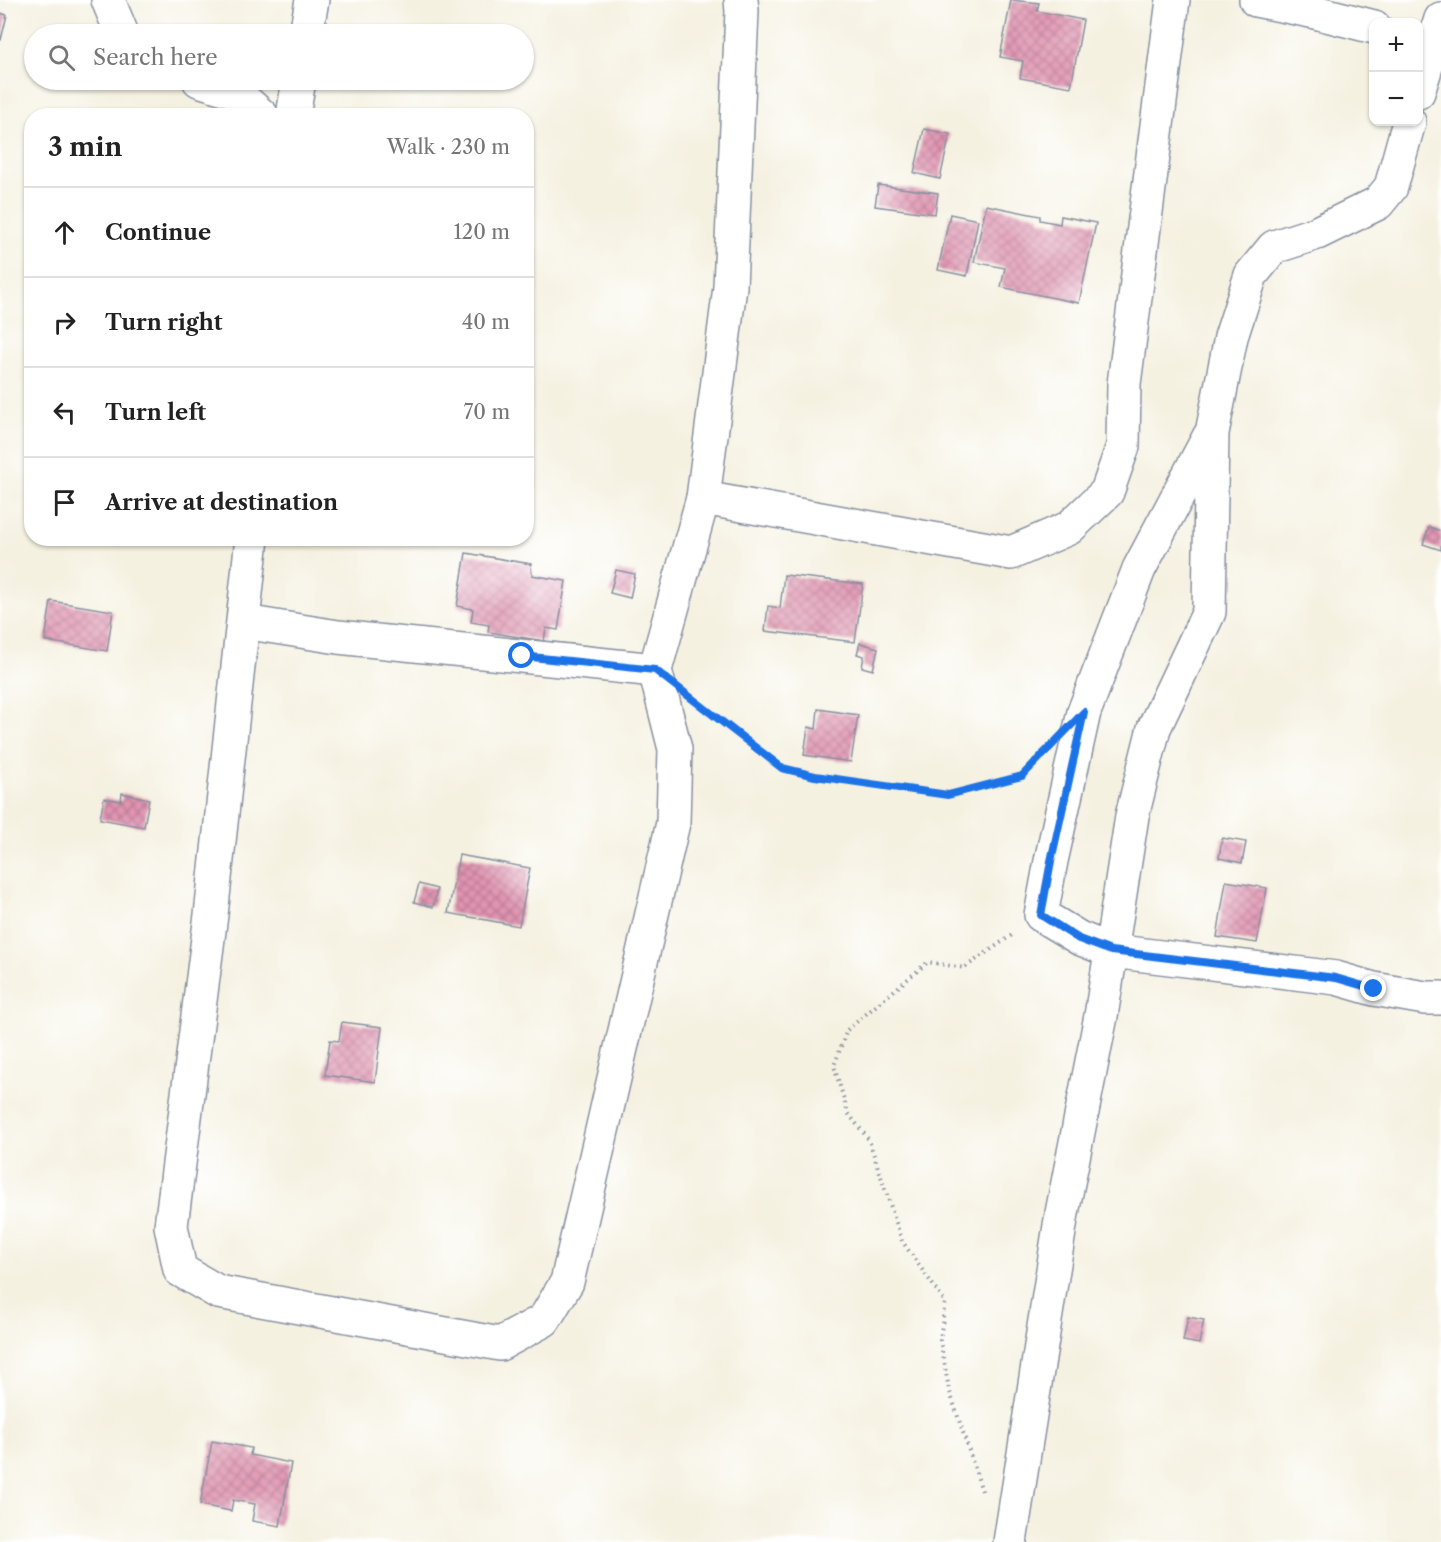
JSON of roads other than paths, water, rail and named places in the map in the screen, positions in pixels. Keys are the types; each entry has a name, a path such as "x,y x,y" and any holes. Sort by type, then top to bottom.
{"street":[{"path":"108,0 118,24"},
{"path":"251,546 209,927 171,1226 180,1270 218,1292 500,1344 544,1320 567,1282 673,823 675,749 655,670 703,498 730,287 741,0"},
{"path":"703,498 1011,553 1069,528 1107,492 1123,446 1124,384 1173,0"},
{"path":"1256,0 1369,26"},
{"path":"1423,77 1434,36"},
{"path":"246,90 257,108"},
{"path":"294,108 297,90"},
{"path":"1010,1542 1062,1213 1101,1016 1132,816 1154,728 1209,612 1212,433 1231,337 1251,275 1274,247 1317,233 1378,203 1390,187 1407,126"},
{"path":"1212,433 1139,569 1084,712 1041,915 1079,939 1111,951 1336,978 1374,989 1425,998 1441,998"},
{"path":"244,622 338,637 655,670"}]}
